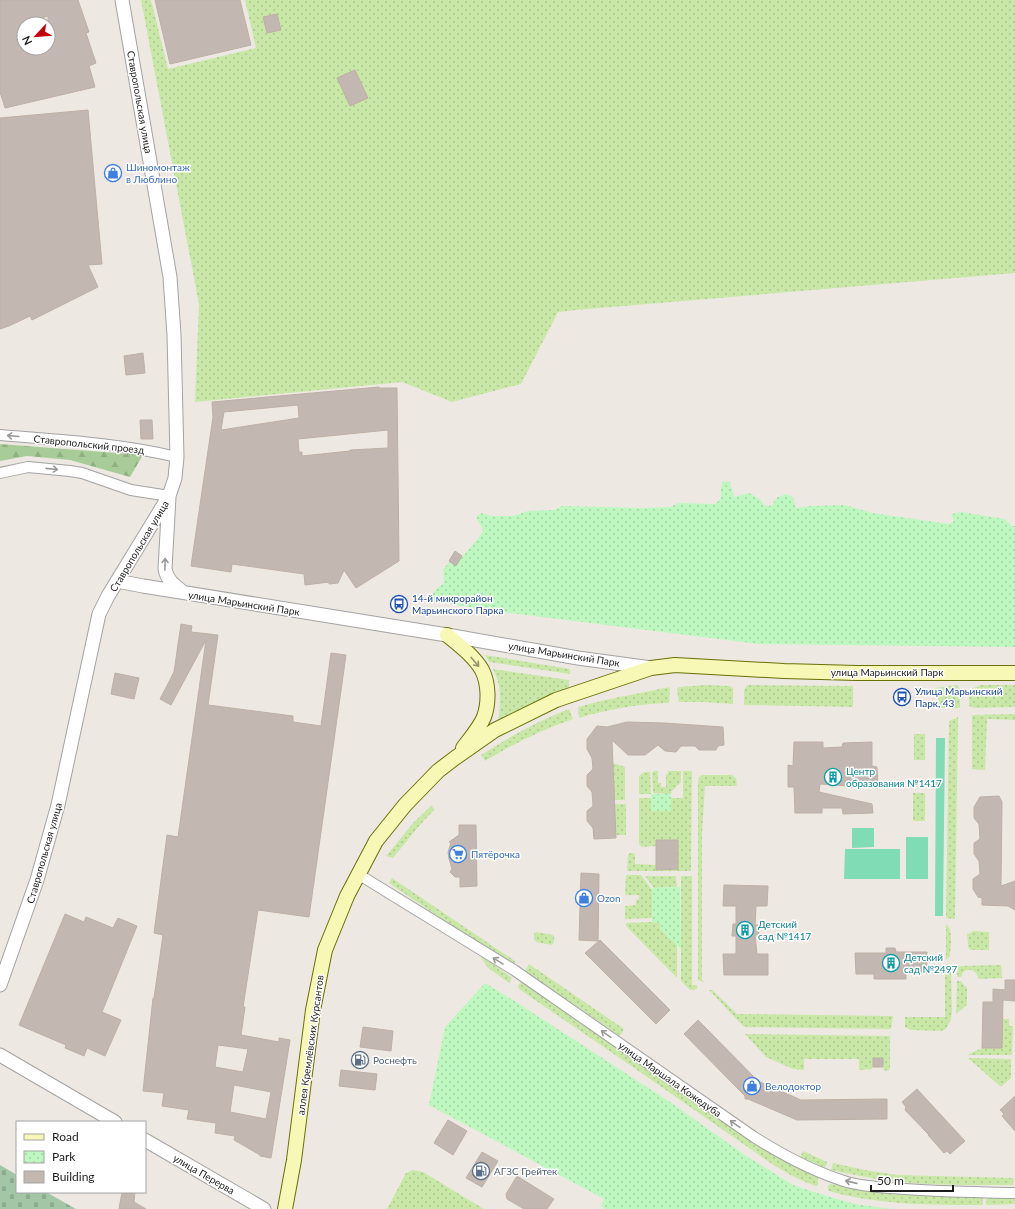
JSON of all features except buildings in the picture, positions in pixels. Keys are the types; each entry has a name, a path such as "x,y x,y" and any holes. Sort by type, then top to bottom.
{"main road":[{"path":"447,635 464,649 477,663 482,670 487,683 487,700 483,718 470,739 455,758"},
{"name":"улица Марьинский Парк","path":"651,668 674,665 857,673 1015,673"},
{"name":"аллея Кремлёвских Курсантов","path":"285,1209 294,1160 313,1010 324,950 347,896 376,841 405,804 438,771 495,730 556,700 651,668"}],"street":[{"name":"Ставропольская улица","path":"0,985 37,880 51,832 99,614 108,596 169,496 175,478 174,335 170,277 122,0"},
{"name":"Ставропольский проезд","path":"0,435 95,443 152,451 176,457"},
{"path":"0,473 28,467 70,471 82,473 132,490 169,496 165,569 166,576 172,584 186,593"},
{"name":"улица Марьинский Парк","path":"117,581 578,658 651,668"},
{"name":"улица Маршала Кожедуба","path":"358,874 514,970 754,1138 810,1169 849,1183 880,1188 1015,1193"},
{"path":"0,1055 113,1121"},
{"name":"улица Перерва","path":"146,1141 264,1209"}],"green space":[{"path":"141,0 151,0 168,69 256,48 245,0 1015,0 1015,273 558,312 521,384 452,402 402,382 195,402 199,304"},
{"path":"0,444 143,455 130,477 70,460 27,456 0,461"},
{"path":"723,481 730,482 734,497 749,493 760,499 764,505 772,506 776,498 786,494 793,497 796,508 845,505 872,513 949,524 954,521 951,514 961,512 1005,519 1012,526 1015,526 1015,647 759,644 487,610 428,600 436,589 444,583 443,570 448,563 461,558 480,536 483,530 476,517 481,513 491,516 513,516 528,511 554,510 562,506 642,508 670,507 679,503 715,504 721,498"},
{"path":"485,655 570,669 570,674 489,662"},
{"path":"493,669 569,680 569,687 498,721 500,694 498,682"},
{"path":"706,685 730,686 733,688 733,704 679,702 677,689 679,687"},
{"path":"747,685 853,686 853,707 744,705 744,690"},
{"path":"957,685 960,689 960,708 941,708 935,688"},
{"path":"1015,685 1015,707 976,708 969,706 969,698 972,690 977,686"},
{"path":"670,687 669,703 646,704 601,712 579,718 578,707"},
{"path":"569,709 573,719 528,738 485,761 481,755 524,730"},
{"path":"1015,714 1015,720 987,719 985,770 972,769 972,715"},
{"path":"958,717 955,919 946,918 949,721"},
{"path":"914,734 925,734 925,760 914,760"},
{"path":"936,738 945,738 943,916 935,916"},
{"path":"613,763 625,767 625,800 614,800"},
{"path":"654,771 658,771 658,783 661,783 661,787 666,787 666,774 668,774 668,771 681,771 681,782 671,794 653,793 652,773"},
{"path":"683,771 692,771 691,871 627,871 628,855 630,853 634,853 635,864 656,865 656,870 678,869 678,840 656,840 656,846 641,847 639,844 639,798 651,798 651,811 671,811 671,798 683,798"},
{"path":"644,772 650,772 651,794 639,794 639,776"},
{"path":"702,775 732,775 736,778 737,786 705,786 702,833 702,980 704,982 698,980 698,782 699,777"},
{"path":"913,793 925,793 925,821 913,821"},
{"path":"651,794 671,794 671,811 651,811"},
{"path":"614,804 626,804 626,835 615,835"},
{"path":"432,805 434,810 393,858 386,856 414,822"},
{"path":"852,828 874,828 874,847 852,848"},
{"path":"906,837 928,837 928,879 906,879"},
{"path":"845,849 900,849 900,879 844,879"},
{"path":"626,875 641,875 652,890 652,918 625,919 625,906 636,905 636,900 639,899 639,895 625,895"},
{"path":"645,876 676,876 677,887 654,888"},
{"path":"681,876 692,876 692,985 697,985 697,989 690,990 681,981"},
{"path":"392,878 515,961 513,967 389,883"},
{"path":"680,887 681,949 660,929 660,923 652,922 652,888"},
{"path":"626,923 660,923 660,929 677,945 677,978 626,926"},
{"path":"946,924 950,930 951,939 950,956 946,960"},
{"path":"974,931 989,932 989,950 971,950 968,947 967,934"},
{"path":"536,932 553,935 554,942 552,945 536,942 534,939 534,934"},
{"path":"479,954 512,978 509,983 488,968"},
{"path":"529,964 624,1029 620,1036 525,971"},
{"path":"1001,965 1002,978 979,979 975,972 971,970 963,972 961,977 957,977 958,966"},
{"path":"945,966 949,966 951,970 952,1012 951,1019 946,1029 941,1031 912,1030 905,1027 905,1017 945,1017"},
{"path":"957,981 961,981 967,988 967,1005 956,1014"},
{"path":"522,982 749,1139 791,1165 818,1177 818,1185 816,1186 788,1174 772,1164 519,989 518,986"},
{"path":"485,983 673,1104 746,1156 793,1185 855,1204 892,1209 605,1209 601,1206 604,1199 429,1105 445,1027"},
{"path":"709,990 712,990 737,1014 893,1016 891,1029 747,1027 743,1026"},
{"path":"1002,1019 1009,1019 1009,1026 1013,1026 1012,1055 967,1055 982,1048 1002,1048"},
{"path":"745,1034 890,1036 890,1068 889,1070 884,1071 883,1067 873,1058 872,1069 859,1070 859,1059 804,1059 804,1070 793,1069 766,1057"},
{"path":"968,1058 1011,1059 1011,1078 1001,1087"},
{"path":"803,1151 827,1162 825,1168 800,1157"},
{"path":"833,1163 897,1175 1014,1178 1013,1185 924,1184 878,1179 831,1170"},
{"path":"0,1165 16,1174 16,1193 48,1193 76,1209 0,1209"},
{"path":"413,1170 423,1172 484,1209 387,1209 406,1173"},
{"path":"830,1184 889,1194 983,1197 983,1205 926,1204 869,1200 832,1192 828,1190 828,1186"},
{"path":"987,1197 1015,1197 1015,1204 986,1205"}],"place":[{"name":"Шиномонтаж в Люблино","path":"113,173"},
{"name":"14-й микрорайон Марьинского Парка","path":"399,604"},
{"name":"Улица Марьинский Парк, 43","path":"902,697"},
{"name":"Центр образования №1417","path":"833,777"},
{"name":"Пятёрочка","path":"458,854"},
{"name":"Ozon","path":"584,898"},
{"name":"Детский сад №1417","path":"745,930"},
{"name":"Детский сад №2497","path":"891,963"},
{"name":"Роснефть","path":"360,1060"},
{"name":"Велодоктор","path":"752,1086"},
{"name":"АГЗС Грейтек","path":"481,1171"}]}
